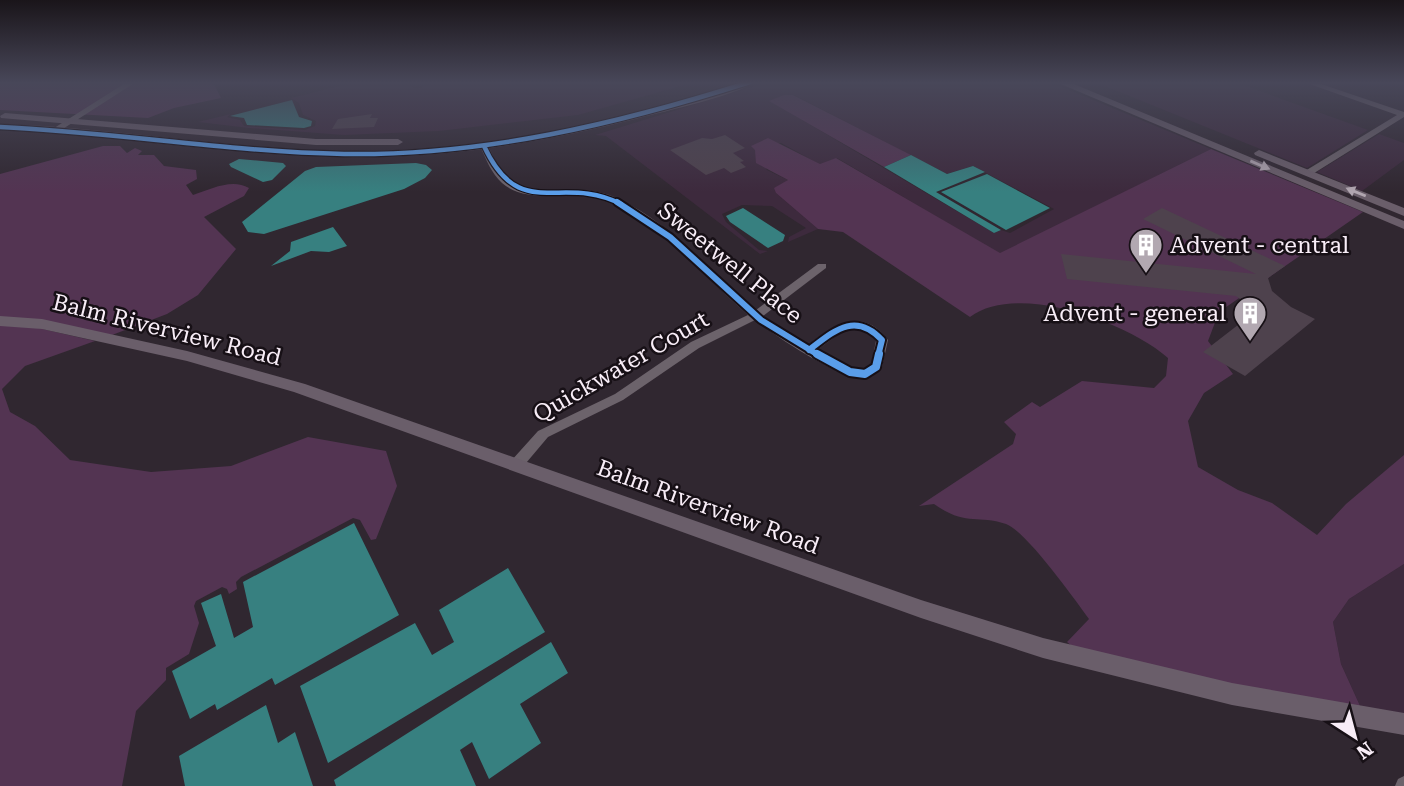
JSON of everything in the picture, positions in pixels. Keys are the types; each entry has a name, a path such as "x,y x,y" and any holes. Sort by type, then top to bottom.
{"main road":[{"path":"48,119 316,142 414,141 491,134 583,119"},
{"path":"0,127 346,154 484,146 628,119"},
{"path":"1149,119 1404,225"},
{"path":"1166,119 1191,125"},
{"path":"1175,119 1404,212"},
{"path":"1296,180 1308,173"},
{"name":"Balm Riverview Road","path":"0,321 43,324 187,356 299,388 921,609 1044,648 1232,694 1404,724"}],"street":[{"path":"1308,173 1396,119"},
{"path":"55,130 71,120"},
{"name":"Sweetwell Place","path":"484,146 493,164 516,188 537,195 578,193 602,196 646,221 677,243 756,315 808,350 848,371 865,374 876,367 882,340 868,327 851,323 842,326 808,350"},
{"name":"Quickwater Court","path":"516,465 543,434 619,397 695,345 756,315 786,297 822,267"}],"shaded area":[{"path":"234,119 240,120 244,126 305,130 315,126 316,121 311,119 546,119 439,131 344,135 198,122"},
{"path":"648,119 800,119 994,233 1001,230 1010,233 1054,209 973,166 947,174 840,119 1138,119 1211,149 1000,254 837,158 821,165 781,143 755,150 767,170 788,180 776,193 818,229 788,242 789,237 806,228 772,206 742,205 722,214 726,222 759,250 768,251 760,254 606,136 595,135"},
{"path":"800,119 840,119 911,155 884,167"},
{"path":"1185,119 1337,119 1368,130 1307,168"},
{"path":"1379,134 1404,143 1404,160 1362,191 1317,172"},
{"path":"768,138 820,164 836,158 1000,253 1211,149 1363,212 1219,312 1208,341 1233,374 1204,393 1188,421 1198,467 1238,490 1272,503 1317,535 1346,504 1404,455 1404,564 1349,599 1333,622 1341,664 1361,708 1229,685 1074,648 1067,642 1089,619 1050,567 1015,529 996,521 963,518 934,504 919,506 1013,444 1016,434 1004,422 1032,402 1040,407 1082,381 1154,388 1166,376 1168,358 1127,332 1072,311 1015,303 990,307 970,317 843,232 818,229 776,193 774,188 788,180 756,163 755,150 751,146"},
{"path":"103,146 120,146 127,153 135,148 142,151 138,155 154,155 164,166 196,170 197,179 186,185 193,195 229,184 249,188 244,196 204,217 236,249 198,295 167,314 112,335 0,317 0,174"},
{"path":"0,325 38,328 95,341 25,366 2,389 10,412 35,426 70,460 151,472 231,466 308,437 386,451 397,486 376,539 371,540 360,520 353,518 241,577 236,582 237,589 229,594 227,589 222,587 196,601 194,606 199,623 189,654 166,668 166,680 136,711 122,786 0,786"},
{"path":"1404,564 1404,715 1361,708 1341,664 1333,622 1349,599"}],"water":[{"path":"244,119 312,121 311,126 304,128 247,125"},
{"path":"911,155 947,174 973,166 985,172 936,192 1001,230 994,233 884,167"},
{"path":"239,159 283,163 286,166 272,180 263,182 231,167 229,164"},
{"path":"416,163 426,165 432,170 425,178 404,189 264,234 248,232 242,222 305,171 316,167"},
{"path":"987,174 1050,208 1006,230 941,192"},
{"path":"743,208 785,235 783,241 768,248 730,222 726,216"},
{"path":"333,227 347,246 329,252 311,251 271,266 290,251 291,242"},
{"path":"354,523 399,615 275,685 272,678 217,710 215,704 190,719 172,671 216,646 201,603 221,594 234,638 253,627 243,582"},
{"path":"508,568 545,632 328,763 300,686 415,623 432,655 454,642 439,610"},
{"path":"551,642 568,673 520,704 541,743 489,779 472,742 460,750 476,786 336,786 334,780"},
{"path":"266,705 278,743 295,732 313,786 185,786 179,756"}],"building":[{"path":"338,119 378,119 374,127 332,129"},
{"path":"725,135 745,148 733,153 744,161 740,162 746,167 731,173 724,168 706,175 670,150 702,138 712,139"},
{"path":"1162,208 1285,266 1268,278 1272,291 1291,307 1315,319 1245,376 1203,352 1256,311 1236,296 1067,279 1061,254 1256,274 1143,219"}],"cycle path":[{"path":"0,127 86,132 301,152 396,154 499,144 623,119"},
{"path":"484,146 494,168 505,182 518,189 599,195 630,209 681,246 761,320 793,341 804,347 845,370 865,374 876,367 882,340 873,330 855,324 836,331 809,350"}],"place":[{"name":"Advent - central","path":"1146,275"},
{"name":"Advent - general","path":"1250,343"}]}
